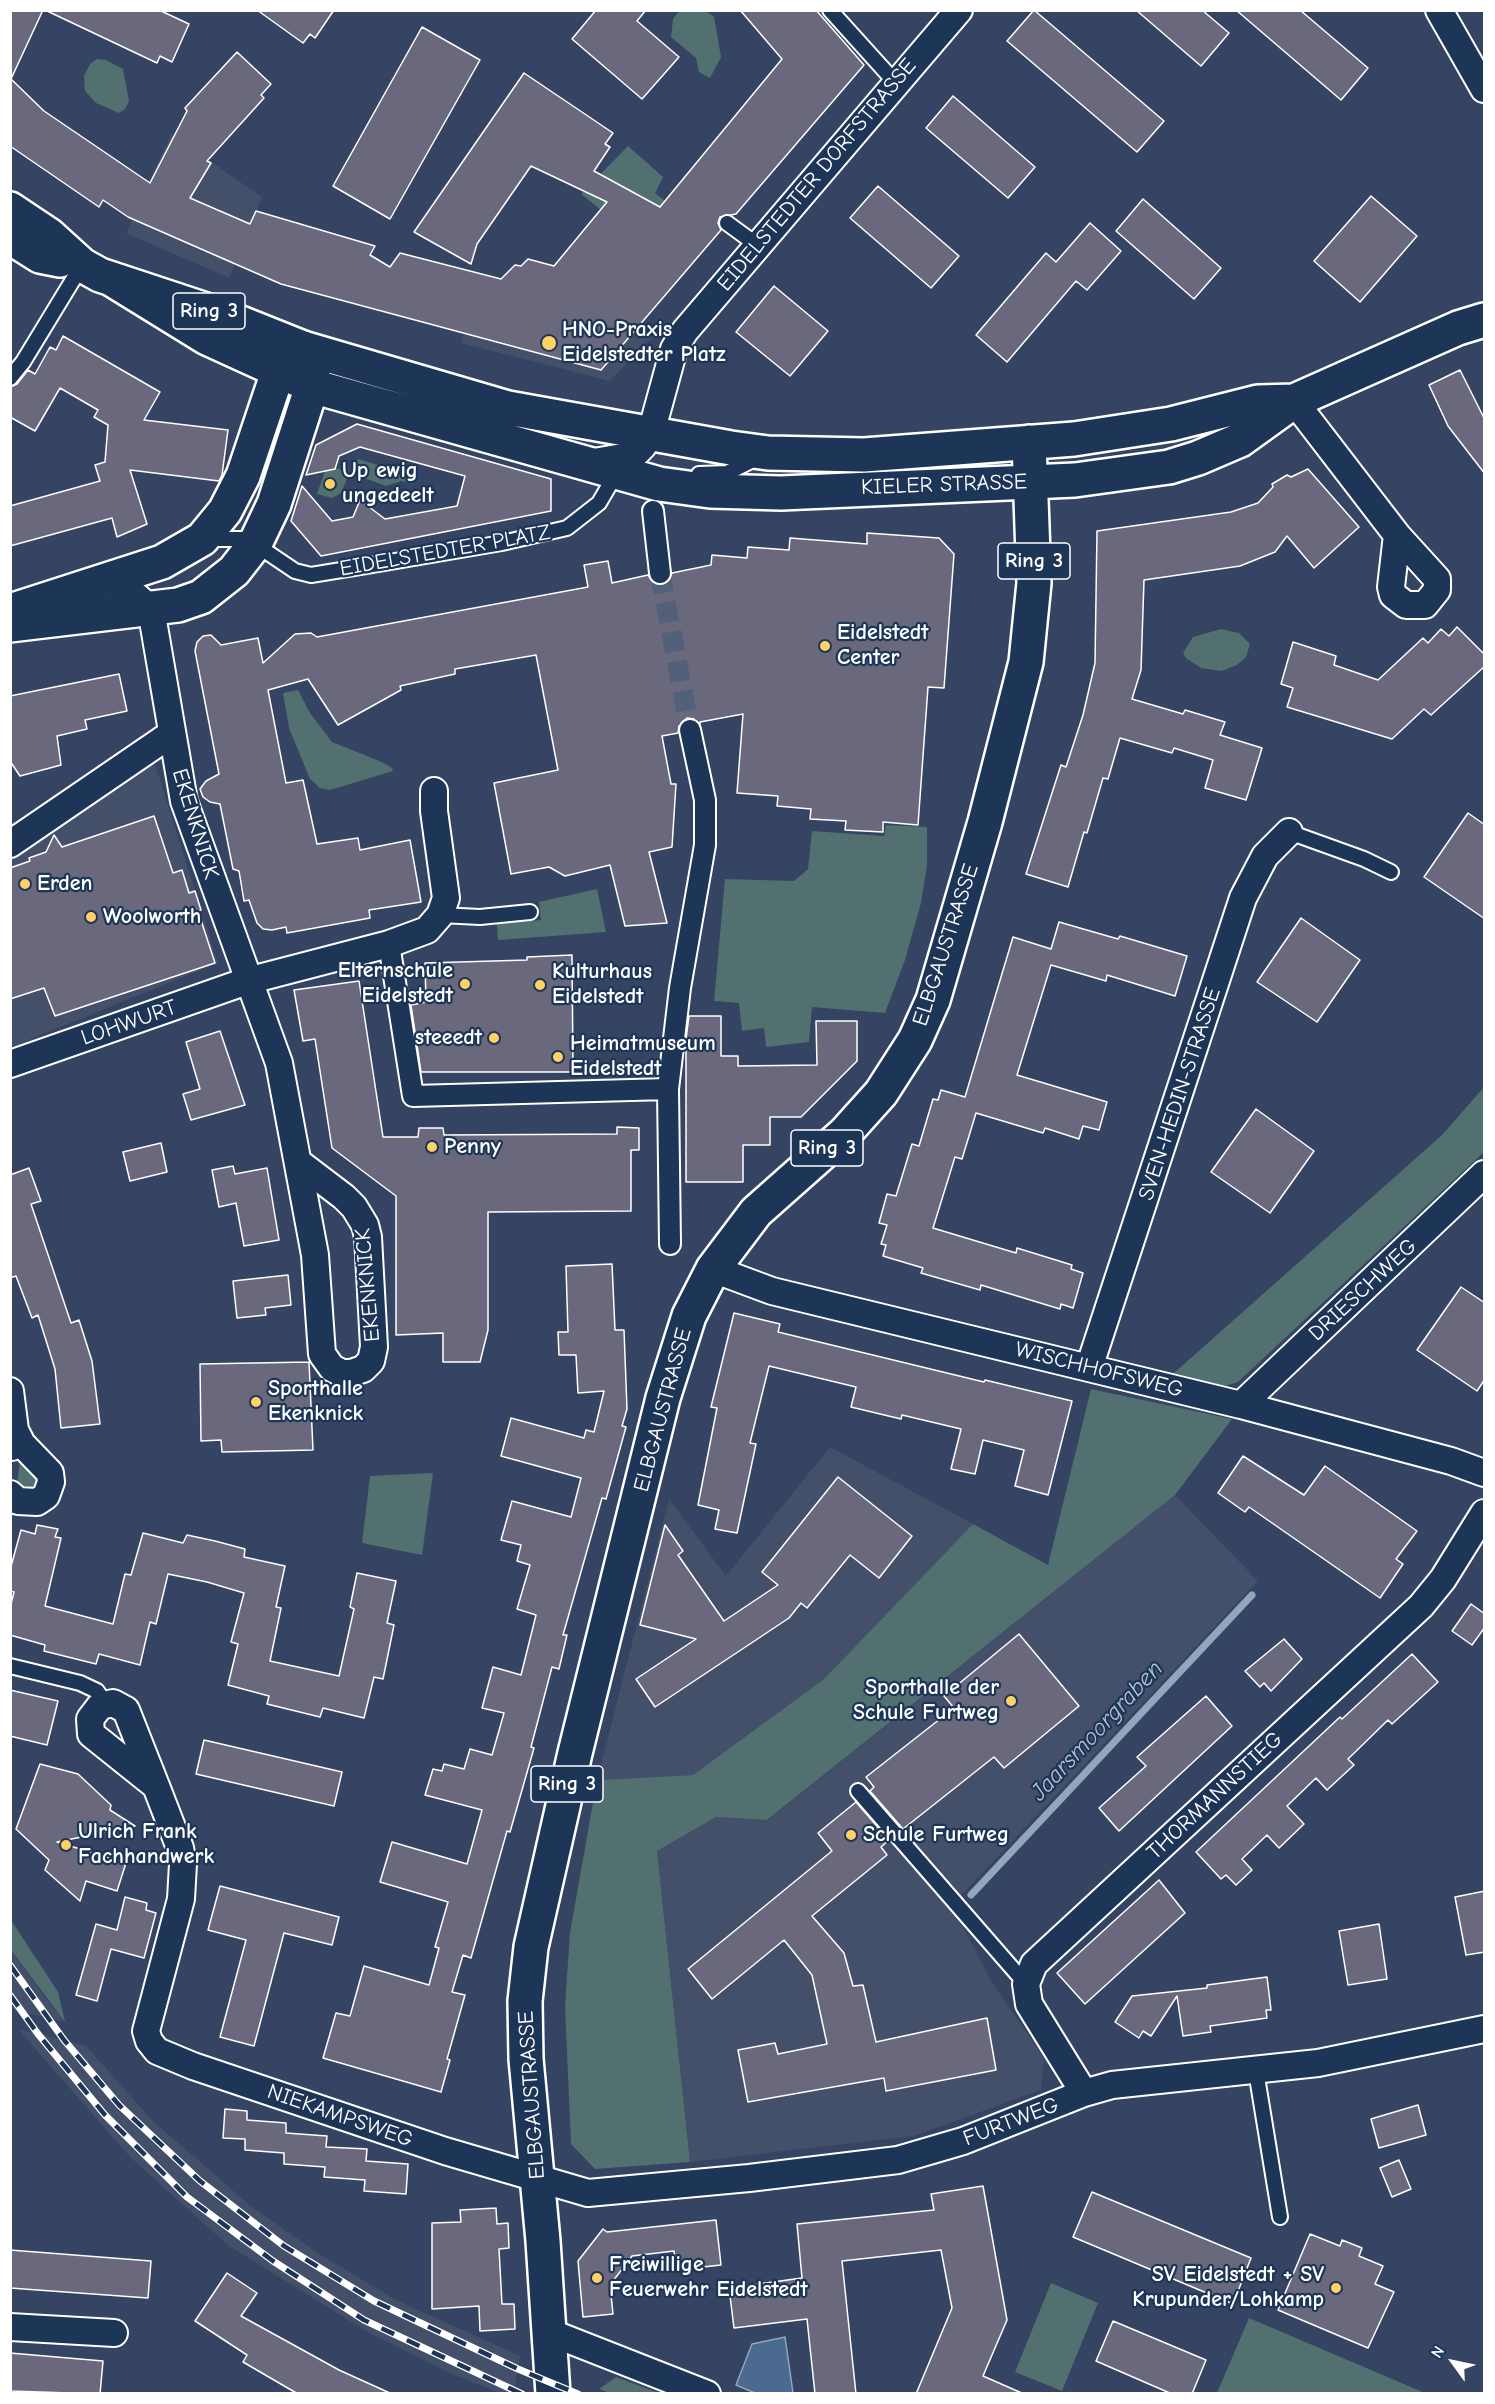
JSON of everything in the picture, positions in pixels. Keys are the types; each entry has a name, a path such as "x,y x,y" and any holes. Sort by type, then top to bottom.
{"main road":[{"name":"Ring 3","path":"10,209 49,235 82,265"},
{"name":"Ring 3","path":"10,237 40,256 82,265 113,280 207,338 278,372"},
{"name":"Ring 3","path":"113,280 218,314 303,348"},
{"name":"KIELER STRASSE","path":"578,462 659,484 710,491 781,493 1075,480 1137,473 1198,458 1240,440 1294,401 1458,328 1485,320"},
{"path":"303,348 508,408 651,433"},
{"path":"10,625 151,609 201,597 234,571 228,540 232,500 278,372 289,358 303,348"},
{"path":"10,611 228,540 274,504 312,386 313,369 303,348"},
{"path":"278,372 312,386 578,462"},
{"name":"KIELER STRASSE","path":"651,433 768,453 864,455 1074,439 1171,424 1258,402 1294,401"},
{"name":"ELBGAUSTRASSE","path":"553,2394 526,2059 525,2001 531,1947 575,1753 669,1378 689,1316 713,1269 756,1212 845,1133 881,1093 915,1040 933,1000 985,822 1026,663 1034,583 1029,442"}],"street":[{"name":"EIDELSTEDTER DORFSTRASSE","path":"578,462 611,461 634,455 651,433 674,349 685,331 895,82 959,10"},
{"path":"1440,10 1485,89"},
{"path":"1294,401 1397,535"},
{"path":"653,511 660,573"},
{"path":"105,581 128,589 151,609"},
{"name":"EKENKNICK","path":"151,609 184,801 279,1063 315,1255 322,1354 332,1368 342,1373 351,1373 363,1369 370,1361 374,1347 368,1238 365,1225 354,1207 298,1162"},
{"path":"670,1244 668,1089 680,988 705,845 705,800 690,730"},
{"path":"10,844 171,734"},
{"path":"248,981 389,944 427,930 440,915 446,898 434,811 434,791"},
{"name":"SVEN-HEDIN-STRASSE","path":"1089,1368 1243,898 1265,856 1289,832"},
{"path":"389,944 412,1096 668,1089"},
{"name":"LOHWURT","path":"10,1064 248,981"},
{"name":"DRIESCHWEG","path":"1241,1405 1485,1174"},
{"name":"WISCHHOFSWEG","path":"713,1269 772,1291 1241,1405 1451,1461 1485,1473"},
{"path":"10,1391 15,1430 10,1458"},
{"path":"10,1494 18,1501 37,1502 46,1496 51,1482 50,1473 27,1450 15,1430"},
{"name":"THORMANNSTIEG","path":"1026,1984 1034,1964 1042,1955 1421,1606 1443,1579 1485,1513"},
{"path":"106,1704 119,1705 130,1716 156,1786 96,1740 92,1734 90,1719 95,1710 106,1704"},
{"name":"NIEKAMPSWEG","path":"156,1786 180,1848 183,1882 147,2020 146,2031 149,2041 162,2054 193,2066 445,2151 537,2178"},
{"path":"1026,1984 1029,2004 1074,2073 1084,2093"},
{"name":"FURTWEG","path":"537,2178 588,2193 898,2160 963,2141 1084,2093 1154,2079 1256,2071 1318,2063 1485,2029"},
{"path":"10,2327 114,2332"},
{"path":"549,2332 706,2394"}],"lane":[{"path":"830,10 895,82"},
{"path":"727,223 757,245"},
{"path":"10,378 24,362 82,265"},
{"path":"615,472 679,472 716,475 768,453"},
{"name":"EIDELSTEDTER PLATZ","path":"228,540 295,571 311,575 502,543 567,528 599,503 615,472"},
{"path":"1289,832 1364,859 1391,873"},
{"path":"440,915 480,917 530,912"},
{"path":"10,1666 80,1683 97,1691 106,1704"},
{"path":"858,1791 1026,1984"},
{"path":"1256,2071 1280,2217"}],"shaded area":[{"path":"171,134 262,197 229,278 126,233"},
{"path":"515,265 595,286 654,335 610,381 461,343 477,279 499,282"},
{"path":"154,761 218,963 11,1047 11,851"},
{"path":"830,1447 973,1524 824,1679 693,1775 597,1780 669,1499 726,1576"},
{"name":"Schule Furtweg","path":"1175,1495 1258,1581 952,1905 990,1979 1044,2058 1041,2090 914,2136 690,2162 657,1851 716,1817 768,1820"},
{"path":"10,1950 45,1997 65,2022 11,2009"},
{"path":"18,2029 85,2045 154,2122 252,2207 318,2253 396,2300 520,2356 514,2393 500,2393 454,2375 366,2331 229,2246 131,2158"},
{"path":"785,2337 793,2393 755,2393 736,2385 752,2344"}],"green space":[{"path":"680,10 706,11 714,17 721,57 710,78 699,72 696,58 671,37 673,19"},
{"path":"97,59 106,60 123,69 129,101 125,109 119,113 96,103 85,91 84,76 90,64"},
{"path":"628,146 663,177 655,193 665,201 660,207 622,186 601,210 581,194"},
{"path":"358,459 414,476 412,484 401,481 386,486 364,478 355,469"},
{"path":"339,468 347,479 341,493 332,498 317,494 325,471"},
{"path":"1221,629 1239,633 1250,644 1246,657 1237,665 1222,671 1201,668 1186,658 1183,653 1193,637"},
{"path":"298,690 310,713 332,742 382,762 393,771 330,790 320,788 310,779 289,728 283,693"},
{"path":"886,825 927,827 927,865 921,903 905,960 885,1013 812,1007 809,1042 766,1047 764,1028 742,1031 739,1003 714,1001 725,879 794,881 808,869 812,831 884,836"},
{"path":"597,889 606,932 498,940 497,924 541,920 539,902"},
{"path":"1484,1087 1484,1152 1238,1382 1225,1386 1174,1373 1442,1135"},
{"path":"1091,1389 1232,1419 1175,1495 767,1820 716,1817 657,1851 690,2162 595,2169 571,2144 565,2006 570,1933 597,1780 693,1775 824,1679 973,1524 1048,1565"},
{"path":"20,1458 38,1477 35,1488 29,1492 17,1486"},
{"path":"433,1473 422,1555 362,1543 370,1476"},
{"path":"11,1920 58,1992 65,2022 11,1950"},
{"path":"1051,2283 1098,2303 1062,2391 1015,2372"},
{"path":"1249,2318 1425,2393 1217,2393"},
{"path":"616,2377 659,2393 610,2393 599,2389"}],"building":[{"path":"10,10 43,10 11,79 44,111 150,183 187,111 185,108 237,52 271,84 261,95 264,98 207,161 211,163 190,198 250,224 256,211 375,246 370,255 390,267 400,253 501,279 515,265 521,266 528,259 554,266 607,202 531,166 477,244 471,264 414,232 524,73 613,133 605,144 610,147 594,171 660,207 782,59 740,10 816,10 864,65 736,214 720,217 718,223 721,230 601,370 281,284 128,217 103,200 99,207 10,146"},
{"path":"45,10 159,10 189,24 172,62 160,56 157,63"},
{"path":"257,10 334,10 315,38 310,34 303,43"},
{"path":"596,10 646,10 637,21 679,57 642,99 572,39"},
{"path":"1034,10 1164,121 1137,152 1007,41"},
{"path":"1136,10 1202,10 1229,33 1201,66"},
{"path":"1236,10 1300,10 1368,68 1341,100"},
{"path":"422,27 480,60 390,219 333,186"},
{"path":"953,96 1035,167 1008,198 926,128"},
{"path":"878,186 959,256 931,288 850,218"},
{"path":"1371,196 1417,236 1360,302 1314,261"},
{"path":"1143,199 1221,268 1194,299 1116,231"},
{"path":"1090,223 1121,251 1087,290 1076,281 1007,362 976,335 1046,253 1056,262"},
{"path":"774,286 828,331 790,376 736,332"},
{"path":"63,336 160,392 144,420 228,430 222,475 219,481 130,470 147,524 117,537 112,518 10,546 10,506 100,481 95,465 105,462 108,425 94,417 98,410 60,388 35,431 10,417 10,387 17,384 28,370 35,374 50,347 56,350"},
{"path":"1460,370 1485,420 1485,474 1448,426 1429,385"},
{"path":"357,424 551,479 551,511 321,556 291,521 302,486 332,521 353,517 360,500 385,519 457,506 465,476 360,447 339,456 335,469 306,475 316,445"},
{"path":"1308,469 1359,527 1314,568 1287,536 1275,552 1240,566 1144,580 1141,670 1132,699 1183,714 1185,710 1225,722 1220,735 1262,748 1246,800 1205,788 1213,760 1174,748 1172,753 1120,738 1108,779 1103,778 1087,833 1084,832 1068,887 1026,874 1061,765 1066,767 1083,715 1095,663 1097,531 1231,512 1258,503 1273,487 1272,484 1287,475 1291,477"},
{"path":"867,533 939,538 954,554 944,688 928,687 918,825 883,822 883,832 845,830 846,821 810,819 811,809 777,806 778,796 737,793 743,714 700,722 700,724 694,719 687,718 679,726 678,733 662,736 671,784 676,784 672,847 649,852 667,923 625,926 610,865 565,876 549,867 511,874 494,783 558,770 536,655 455,669 455,674 400,686 401,690 338,725 308,679 268,690 286,783 303,780 317,844 358,838 360,850 410,840 421,902 369,910 370,918 287,933 286,927 263,929 257,923 249,900 244,901 239,871 233,869 220,804 210,802 203,797 200,789 206,781 219,774 195,651 197,642 203,636 211,635 221,645 258,638 263,663 295,634 311,633 317,637 588,587 584,565 608,561 612,583 648,575 655,584 662,585 668,582 672,573 711,565 712,555 747,558 748,547 789,550 790,538 867,544"},
{"path":"1457,627 1485,655 1485,666 1431,715 1424,709 1392,739 1287,707 1293,688 1281,684 1293,642 1336,656 1334,665 1378,680 1423,638 1428,643 1441,629 1449,636"},
{"path":"119,674 127,711 85,720 87,729 57,736 61,765 20,776 10,761 10,696"},
{"path":"1468,813 1485,825 1485,919 1424,877"},
{"path":"154,816 173,873 182,870 189,893 195,891 201,910 198,911 215,963 55,1016 44,988 10,999 10,868 46,852 54,835 62,847"},
{"path":"1301,918 1360,960 1317,1022 1257,982"},
{"path":"1059,922 1118,939 1120,936 1187,956 1175,996 1107,975 1106,981 1051,965 1017,1075 1107,1102 1099,1130 1083,1126 1079,1139 1045,1128 1043,1133 976,1113 962,1159 955,1157 933,1228 1016,1253 1017,1248 1072,1265 1071,1269 1083,1273 1073,1308 1061,1304 1060,1309 981,1285 980,1290 921,1273 923,1268 883,1256 886,1245 881,1244 887,1225 879,1223 887,1194 896,1196 912,1144 919,1146 933,1099 938,1100 941,1090 965,1097 1013,937 1051,949"},
{"name":"steeedt","path":"572,955 573,1072 421,1072 411,1005 426,1002 425,963 527,960 527,957"},
{"path":"359,981 383,1137 418,1137 419,1128 443,1128 444,1135 617,1134 617,1127 639,1128 639,1150 631,1150 631,1211 488,1212 488,1330 480,1362 443,1362 443,1333 396,1335 396,1196 332,1148 315,1039 303,1041 294,990"},
{"path":"689,1016 721,1016 721,1056 738,1056 738,1066 817,1065 816,1021 857,1021 857,1061 801,1117 770,1117 770,1145 743,1145 743,1182 686,1182 686,1039"},
{"path":"220,1031 245,1105 191,1120 183,1094 200,1089 186,1042"},
{"path":"1256,1109 1314,1151 1270,1213 1211,1172"},
{"path":"161,1143 167,1172 130,1181 123,1152"},
{"path":"233,1166 235,1174 267,1168 279,1240 244,1246 236,1203 219,1207 212,1170"},
{"path":"29,1168 41,1201 31,1204 71,1323 79,1320 92,1361 100,1424 61,1428 55,1369 38,1315 32,1318 16,1276 10,1278 10,1175"},
{"path":"612,1264 615,1330 624,1330 627,1409 622,1426 626,1427 606,1499 602,1498 563,1635 567,1635 559,1669 552,1667 531,1747 534,1748 510,1832 507,1831 471,1958 463,1955 452,1992 465,1995 447,2059 450,2060 441,2092 323,2058 336,2013 350,2016 364,1966 429,1985 439,1948 435,1947 448,1902 380,1882 392,1842 467,1864 482,1810 425,1795 433,1769 442,1771 444,1764 464,1769 470,1749 492,1755 504,1713 482,1708 493,1667 521,1675 536,1615 517,1609 530,1565 517,1561 521,1545 501,1540 512,1501 571,1517 581,1478 501,1456 511,1418 584,1438 586,1430 594,1432 604,1391 578,1393 576,1355 559,1355 558,1332 568,1332 566,1266"},
{"path":"288,1275 291,1305 265,1308 266,1315 237,1318 233,1281"},
{"path":"1461,1287 1485,1303 1485,1379 1477,1391 1417,1350"},
{"path":"734,1313 780,1324 778,1332 1072,1401 1048,1495 1015,1486 1024,1450 983,1440 975,1474 951,1469 961,1429 902,1415 901,1419 851,1407 856,1387 769,1366 750,1443 756,1444 737,1533 715,1529 719,1510 698,1505 717,1408 711,1407"},
{"name":"Sporthalle Ekenknick","path":"309,1362 313,1450 222,1452 221,1440 201,1441 200,1364"},
{"path":"1243,1456 1304,1495 1325,1466 1417,1531 1396,1559 1403,1564 1380,1598 1249,1507 1245,1512 1218,1493"},
{"path":"838,1477 912,1536 879,1578 850,1555 807,1608 801,1603 789,1618 655,1707 636,1679 696,1639 640,1625 665,1525 683,1551 678,1555 724,1621 778,1585 762,1572"},
{"path":"37,1525 58,1529 55,1537 61,1538 45,1606 113,1624 125,1574 131,1575 143,1533 183,1543 187,1535 215,1541 245,1549 244,1557 285,1566 276,1607 281,1608 270,1661 339,1676 354,1609 350,1607 357,1573 396,1581 387,1623 394,1625 383,1679 374,1677 364,1718 323,1708 320,1717 267,1704 269,1696 228,1685 238,1644 231,1642 244,1593 207,1582 168,1574 156,1624 150,1622 140,1665 99,1654 96,1664 44,1651 45,1645 10,1635 10,1608 14,1592 10,1591 10,1570 21,1530 35,1534"},
{"path":"1471,1604 1485,1614 1485,1627 1472,1645 1452,1631"},
{"path":"1019,1634 1079,1706 1004,1768 994,1757 903,1829 870,1791 874,1787 866,1777 954,1708 944,1696"},
{"path":"1284,1639 1302,1659 1271,1691 1264,1683 1260,1687 1245,1671"},
{"path":"1412,1654 1438,1682 1392,1724 1388,1720 1348,1759 1354,1765 1327,1790 1316,1778 1287,1806 1304,1824 1279,1848 1267,1835 1242,1859 1252,1870 1236,1885 1226,1875 1221,1879 1196,1852 1340,1717 1342,1719"},
{"path":"10,1690 58,1701 47,1745 10,1736"},
{"path":"1206,1696 1232,1726 1119,1831 1099,1808 1146,1766 1137,1757"},
{"path":"204,1740 342,1772 334,1806 196,1774"},
{"name":"Ulrich Frank Fachhandwerk","path":"40,1764 78,1774 111,1805 110,1810 135,1826 57,1842 126,1863 117,1891 86,1881 80,1901 45,1870 49,1860 16,1829"},
{"path":"856,1802 889,1840 881,1847 887,1855 812,1916 844,1953 853,1986 863,1985 876,2042 987,2018 996,2070 886,2091 884,2078 748,2102 738,2050 775,2043 778,2054 827,2044 812,1975 784,1940 712,1999 688,1969 832,1851 818,1833"},
{"path":"1159,1880 1185,1913 1085,2004 1057,1973"},
{"path":"220,1886 339,1917 332,1945 284,1933 254,2046 220,2037 246,1940 208,1930"},
{"path":"1485,1891 1485,1952 1466,1955 1455,1897"},
{"path":"125,1897 147,1903 146,1910 156,1913 144,1958 111,1949 97,2001 76,1995 96,1924 117,1930"},
{"path":"1379,1924 1387,1979 1348,1985 1339,1931"},
{"path":"1267,1977 1271,2010 1266,2010 1267,2018 1210,2026 1211,2032 1183,2036 1177,1996 1151,2036 1143,2031 1139,2038 1115,2022 1132,1996 1207,1988 1207,1985"},
{"path":"1418,2105 1426,2135 1379,2148 1371,2119"},
{"path":"225,2109 247,2111 247,2120 286,2123 286,2133 327,2136 326,2147 367,2149 366,2161 408,2164 406,2194 364,2191 365,2180 324,2177 325,2167 284,2164 284,2153 245,2150 245,2139 223,2138"},
{"path":"1399,2160 1411,2189 1392,2197 1380,2168"},
{"path":"983,2186 1007,2320 983,2376 1024,2394 916,2394 952,2308 941,2250 842,2261 856,2394 815,2394 807,2319 734,2328 729,2288 802,2278 797,2224 934,2210 931,2194"},
{"path":"1092,2192 1251,2258 1233,2304 1073,2237"},
{"path":"496,2208 497,2224 508,2223 509,2248 499,2249 502,2304 514,2304 515,2329 480,2331 479,2306 432,2309 432,2223 461,2222 460,2210"},
{"name":"Freiwillige Feuerwehr Eidelstedt","path":"716,2220 721,2265 676,2270 674,2251 632,2256 610,2285 613,2314 583,2317 578,2261 603,2229 607,2232"},
{"name":"SV Eidelstedt + SV Krupunder/Lohkamp","path":"1310,2234 1340,2246 1342,2240 1362,2248 1359,2256 1383,2266 1375,2284 1394,2292 1368,2348 1278,2310"},
{"path":"10,2250 151,2261 148,2298 10,2288"},
{"path":"227,2273 257,2293 241,2316 339,2370 392,2394 298,2394 243,2362 247,2355 195,2321"},
{"path":"1113,2321 1206,2360 1192,2394 1172,2394 1096,2361"},
{"path":"10,2353 103,2361 100,2394 10,2391"}],"waterway":[{"name":"Jaarsmoorgraben","path":"971,1895 1252,1595"}],"tunnel":[{"path":"660,573 690,730"}],"railway":[{"path":"10,1965 64,2040 119,2105 200,2181 284,2246 374,2301 518,2369 578,2394"},
{"path":"10,1995 38,2034 105,2115 187,2197 273,2261 364,2320 522,2394"}],"place":[{"name":"HNO-Praxis Eidelstedter Platz","path":"549,343"},
{"name":"Up ewig ungedeelt","path":"330,484"},
{"name":"Eidelstedt Center","path":"825,646"},
{"name":"Erden","path":"25,884"},
{"name":"Woolworth","path":"91,917"},
{"name":"Elternschule Eidelstedt","path":"465,984"},
{"name":"Kulturhaus Eidelstedt","path":"540,985"},
{"name":"steeedt","path":"494,1038"},
{"name":"Heimatmuseum Eidelstedt","path":"558,1057"},
{"name":"Penny","path":"432,1147"},
{"name":"Sporthalle Ekenknick","path":"256,1402"},
{"name":"Sporthalle der Schule Furtweg","path":"1011,1701"},
{"name":"Schule Furtweg","path":"851,1835"},
{"name":"Ulrich Frank Fachhandwerk","path":"66,1845"},
{"name":"Freiwillige Feuerwehr Eidelstedt","path":"597,2278"},
{"name":"SV Eidelstedt + SV Krupunder/Lohkamp","path":"1336,2288"}]}
